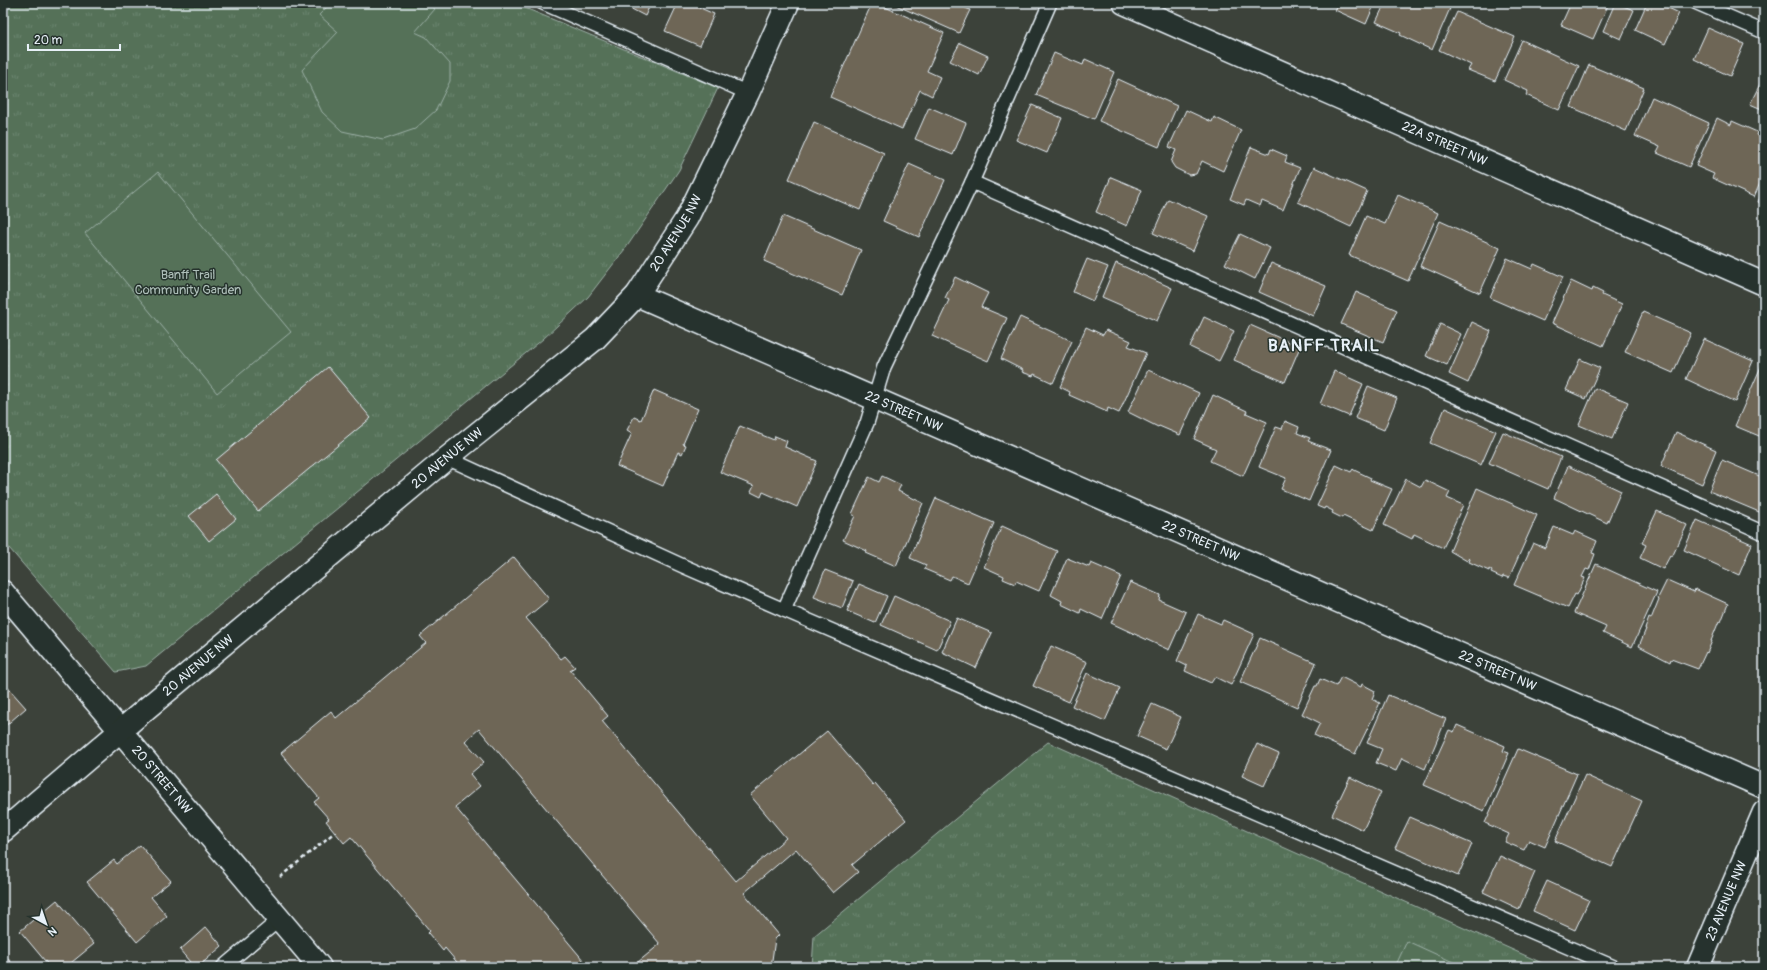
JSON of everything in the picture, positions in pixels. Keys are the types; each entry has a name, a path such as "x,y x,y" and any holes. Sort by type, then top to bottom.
{"street":[{"name":"20 AVENUE NW","path":"3,831 120,731 447,458 595,338 637,295 687,218 748,93 788,3"},
{"name":"22A STREET NW","path":"1124,3 1764,284"},
{"name":"22 STREET NW","path":"637,295 1764,787"},
{"name":"20 STREET NW","path":"3,592 320,967"},
{"name":"23 AVENUE NW","path":"1698,967 1764,812"}],"lane":[{"path":"543,3 748,93"},
{"path":"784,610 867,422 884,368 972,182 1050,3"},
{"path":"1697,3 1764,32"},
{"path":"972,182 1764,533"},
{"path":"447,458 683,566 1614,967"},
{"path":"223,967 280,919"}],"path":[{"path":"280,878 335,832"}],"green space":[{"path":"3,3 513,3 718,88 679,170 628,245 588,297 543,339 146,666 116,672 3,541"},
{"path":"331,3 427,3 435,9 415,32 426,37 450,64 450,81 436,110 415,129 383,140 342,131 322,112 302,70 338,32 319,15"},
{"name":"Banff Trail Community Garden","path":"158,172 291,332 217,393 85,233"},
{"path":"1048,742 1551,967 812,967 814,936"},
{"path":"1407,941 1464,967 1395,967"}],"building":[{"path":"620,3 651,3 645,16"},
{"path":"678,3 689,3 714,14 700,46 665,31"},
{"path":"872,3 876,3 944,33 927,71 940,77 932,96 920,90 902,129 830,97"},
{"path":"891,3 955,3 970,10 959,33"},
{"path":"1339,3 1375,3 1366,24 1335,10"},
{"path":"1385,3 1443,3 1451,6 1432,50 1400,35 1401,33 1376,22"},
{"path":"1571,3 1609,3 1593,39 1561,25"},
{"path":"1615,3 1634,10 1621,39 1603,31"},
{"path":"1647,3 1658,3 1679,13 1665,44 1635,30"},
{"path":"1457,12 1515,37 1495,81 1468,70 1471,65 1439,50"},
{"path":"1708,28 1744,44 1730,76 1694,59"},
{"path":"1522,40 1579,66 1559,110 1526,95 1528,91 1504,80"},
{"path":"960,43 988,56 979,75 950,61"},
{"path":"1054,53 1083,65 1085,59 1114,72 1094,119 1036,95"},
{"path":"1589,65 1644,88 1626,131 1571,107"},
{"path":"1118,79 1177,106 1159,147 1099,121"},
{"path":"1762,80 1764,81 1764,110 1750,104"},
{"path":"1652,97 1709,123 1689,167 1657,153 1660,147 1635,136"},
{"path":"1032,105 1062,118 1047,153 1016,140"},
{"path":"929,107 966,123 953,155 915,139"},
{"path":"1186,110 1212,122 1214,117 1241,130 1223,171 1202,161 1196,174 1189,175 1175,168 1171,162 1176,150 1169,147"},
{"path":"1717,118 1731,125 1732,121 1757,132 1756,135 1764,139 1764,174 1754,197 1712,178 1714,174 1696,166"},
{"path":"814,122 884,153 860,210 789,179"},
{"path":"1251,147 1269,154 1271,149 1287,156 1285,162 1300,168 1283,210 1262,201 1260,206 1246,200 1244,205 1230,199"},
{"path":"909,164 945,180 919,237 883,221"},
{"path":"1314,167 1367,191 1351,227 1298,202"},
{"path":"1111,177 1142,190 1127,226 1096,212"},
{"path":"1764,188 1764,205 1758,202"},
{"path":"1398,195 1438,213 1408,281 1349,255 1366,216 1385,224"},
{"path":"1168,199 1208,216 1193,251 1153,233"},
{"path":"783,216 861,250 842,295 764,261"},
{"path":"1440,221 1500,248 1480,293 1420,266"},
{"path":"1240,234 1270,248 1255,279 1225,264"},
{"path":"1507,258 1532,269 1534,264 1563,277 1543,321 1490,298"},
{"path":"1087,259 1108,267 1093,301 1073,292"},
{"path":"1116,263 1172,288 1157,321 1102,297"},
{"path":"1271,263 1326,286 1313,316 1259,292"},
{"path":"955,277 988,293 981,307 1007,318 988,361 932,336 949,300 945,298"},
{"path":"1571,281 1592,291 1593,288 1603,293 1602,295 1622,304 1603,346 1552,323"},
{"path":"1356,292 1397,310 1383,342 1341,324"},
{"path":"1643,312 1691,333 1673,373 1625,352"},
{"path":"1020,317 1072,341 1053,383 1034,374 1033,376 1022,372 1023,370 1001,359"},
{"path":"1204,317 1234,331 1219,361 1190,347"},
{"path":"1472,322 1491,331 1468,383 1449,374"},
{"path":"1440,324 1461,334 1447,365 1426,356"},
{"path":"1250,325 1300,347 1285,382 1234,360"},
{"path":"1086,327 1103,335 1106,330 1131,341 1128,346 1146,353 1119,413 1108,408 1107,412 1069,395 1070,392 1060,387"},
{"path":"1704,339 1753,361 1735,402 1686,379"},
{"path":"1580,359 1600,368 1586,399 1566,390"},
{"path":"1763,362 1764,363 1764,438 1735,426"},
{"path":"328,367 371,418 258,511 216,460"},
{"path":"1148,370 1199,393 1180,435 1159,426 1158,427 1128,412"},
{"path":"1334,371 1363,384 1349,416 1320,404"},
{"path":"1368,386 1397,398 1384,430 1355,418"},
{"path":"1595,388 1628,402 1612,439 1579,425"},
{"path":"654,390 698,409 683,444 686,445 682,454 678,452 663,486 617,466 632,433 627,430 634,417 641,420"},
{"path":"1213,395 1247,411 1246,413 1267,422 1243,476 1210,461 1216,449 1194,439"},
{"path":"1445,408 1496,431 1481,465 1430,443"},
{"path":"1285,421 1299,427 1297,433 1310,438 1308,441 1331,450 1309,501 1281,489 1286,478 1259,467 1276,427 1282,429"},
{"path":"740,426 774,440 775,436 787,441 785,447 817,461 797,507 763,492 761,497 751,492 754,486 720,472"},
{"path":"1503,432 1561,457 1548,489 1489,463"},
{"path":"1676,432 1716,450 1702,484 1661,466"},
{"path":"1722,460 1764,478 1764,514 1709,491"},
{"path":"1336,465 1351,472 1353,469 1371,478 1370,480 1392,489 1373,530 1343,516 1342,518 1332,513 1333,511 1325,507 1324,509 1317,506"},
{"path":"1568,466 1621,491 1607,523 1554,498"},
{"path":"882,476 901,485 898,491 923,503 896,566 866,553 867,551 843,540 855,516 852,514 869,477 879,482"},
{"path":"1406,479 1421,487 1425,480 1450,492 1447,498 1463,505 1443,548 1414,534 1412,539 1384,525"},
{"path":"1477,488 1537,515 1509,578 1503,576 1502,578 1491,573 1492,571 1489,569 1489,571 1469,562 1469,558 1467,561 1450,551"},
{"path":"216,494 236,519 209,541 189,516"},
{"path":"936,498 994,523 968,583 952,576 950,580 924,569 926,565 910,558"},
{"path":"1657,511 1687,525 1672,557 1670,556 1663,569 1640,558 1646,545 1642,543"},
{"path":"1697,520 1752,544 1739,575 1684,550"},
{"path":"1002,526 1057,551 1039,591 1016,581 1015,584 1003,579 1004,576 984,567"},
{"path":"1554,527 1573,535 1575,531 1597,541 1592,553 1595,554 1589,570 1586,569 1582,577 1585,578 1577,595 1575,594 1568,608 1514,585 1533,543 1545,548"},
{"path":"514,557 549,599 526,618 561,659 565,656 575,667 570,670 608,716 602,721 736,881 786,838 750,795 827,731 873,785 875,783 906,820 852,865 858,872 833,893 796,849 744,893 779,935 775,939 771,967 632,967 660,944 479,729 465,741 484,762 470,774 480,786 455,807 589,967 461,967 445,948 443,951 428,933 430,931 351,837 344,843 326,821 329,819 314,802 319,798 281,753 331,711 336,718 426,643 420,636"},
{"path":"1067,558 1089,567 1091,563 1121,576 1102,619 1081,609 1080,613 1061,604 1062,601 1051,595"},
{"path":"1596,564 1657,592 1632,647 1603,633 1606,627 1574,613"},
{"path":"825,570 853,581 842,608 814,597"},
{"path":"1667,580 1694,592 1695,589 1728,604 1721,622 1719,621 1707,653 1706,652 1698,669 1671,659 1670,662 1639,646 1649,618 1651,619 1659,599 1658,598"},
{"path":"1130,582 1160,595 1159,600 1186,612 1169,650 1111,623"},
{"path":"859,584 887,596 875,623 847,611"},
{"path":"894,596 950,621 937,650 881,625"},
{"path":"1198,614 1221,624 1223,620 1254,634 1231,685 1215,677 1211,683 1185,671 1187,666 1177,661"},
{"path":"957,618 992,633 976,668 942,652"},
{"path":"1260,638 1316,663 1297,707 1240,682"},
{"path":"1051,646 1087,662 1069,702 1033,686"},
{"path":"1087,673 1120,688 1105,721 1072,706"},
{"path":"1341,677 1361,687 1362,684 1375,691 1372,699 1380,703 1355,754 1314,735 1320,723 1302,714 1315,686 1317,686 1320,679 1336,686"},
{"path":"3,682 26,708 3,728"},
{"path":"1388,695 1446,719 1425,769 1402,758 1396,771 1376,763 1382,749 1367,743"},
{"path":"1152,704 1181,717 1166,749 1137,736"},
{"path":"1457,725 1505,746 1503,751 1509,753 1484,811 1424,785 1449,730 1454,732"},
{"path":"1257,744 1279,754 1264,786 1242,776"},
{"path":"1518,749 1577,774 1545,847 1529,840 1524,850 1505,842 1509,834 1485,823"},
{"path":"1585,775 1642,801 1612,867 1555,841"},
{"path":"1350,777 1381,792 1363,830 1332,815"},
{"path":"1410,817 1472,844 1458,876 1395,848"},
{"path":"140,845 171,881 151,897 167,916 137,942 87,882 114,860 117,864"},
{"path":"1500,856 1535,872 1519,909 1483,892"},
{"path":"1547,881 1589,900 1575,930 1533,911"},
{"path":"57,900 94,944 66,967 50,967 20,931"},
{"path":"206,927 222,946 198,967 194,967 180,950"},
{"path":"5,955 15,967 3,967 3,957"}],"district":[{"name":"BANFF TRAIL","path":"1324,345"}]}
